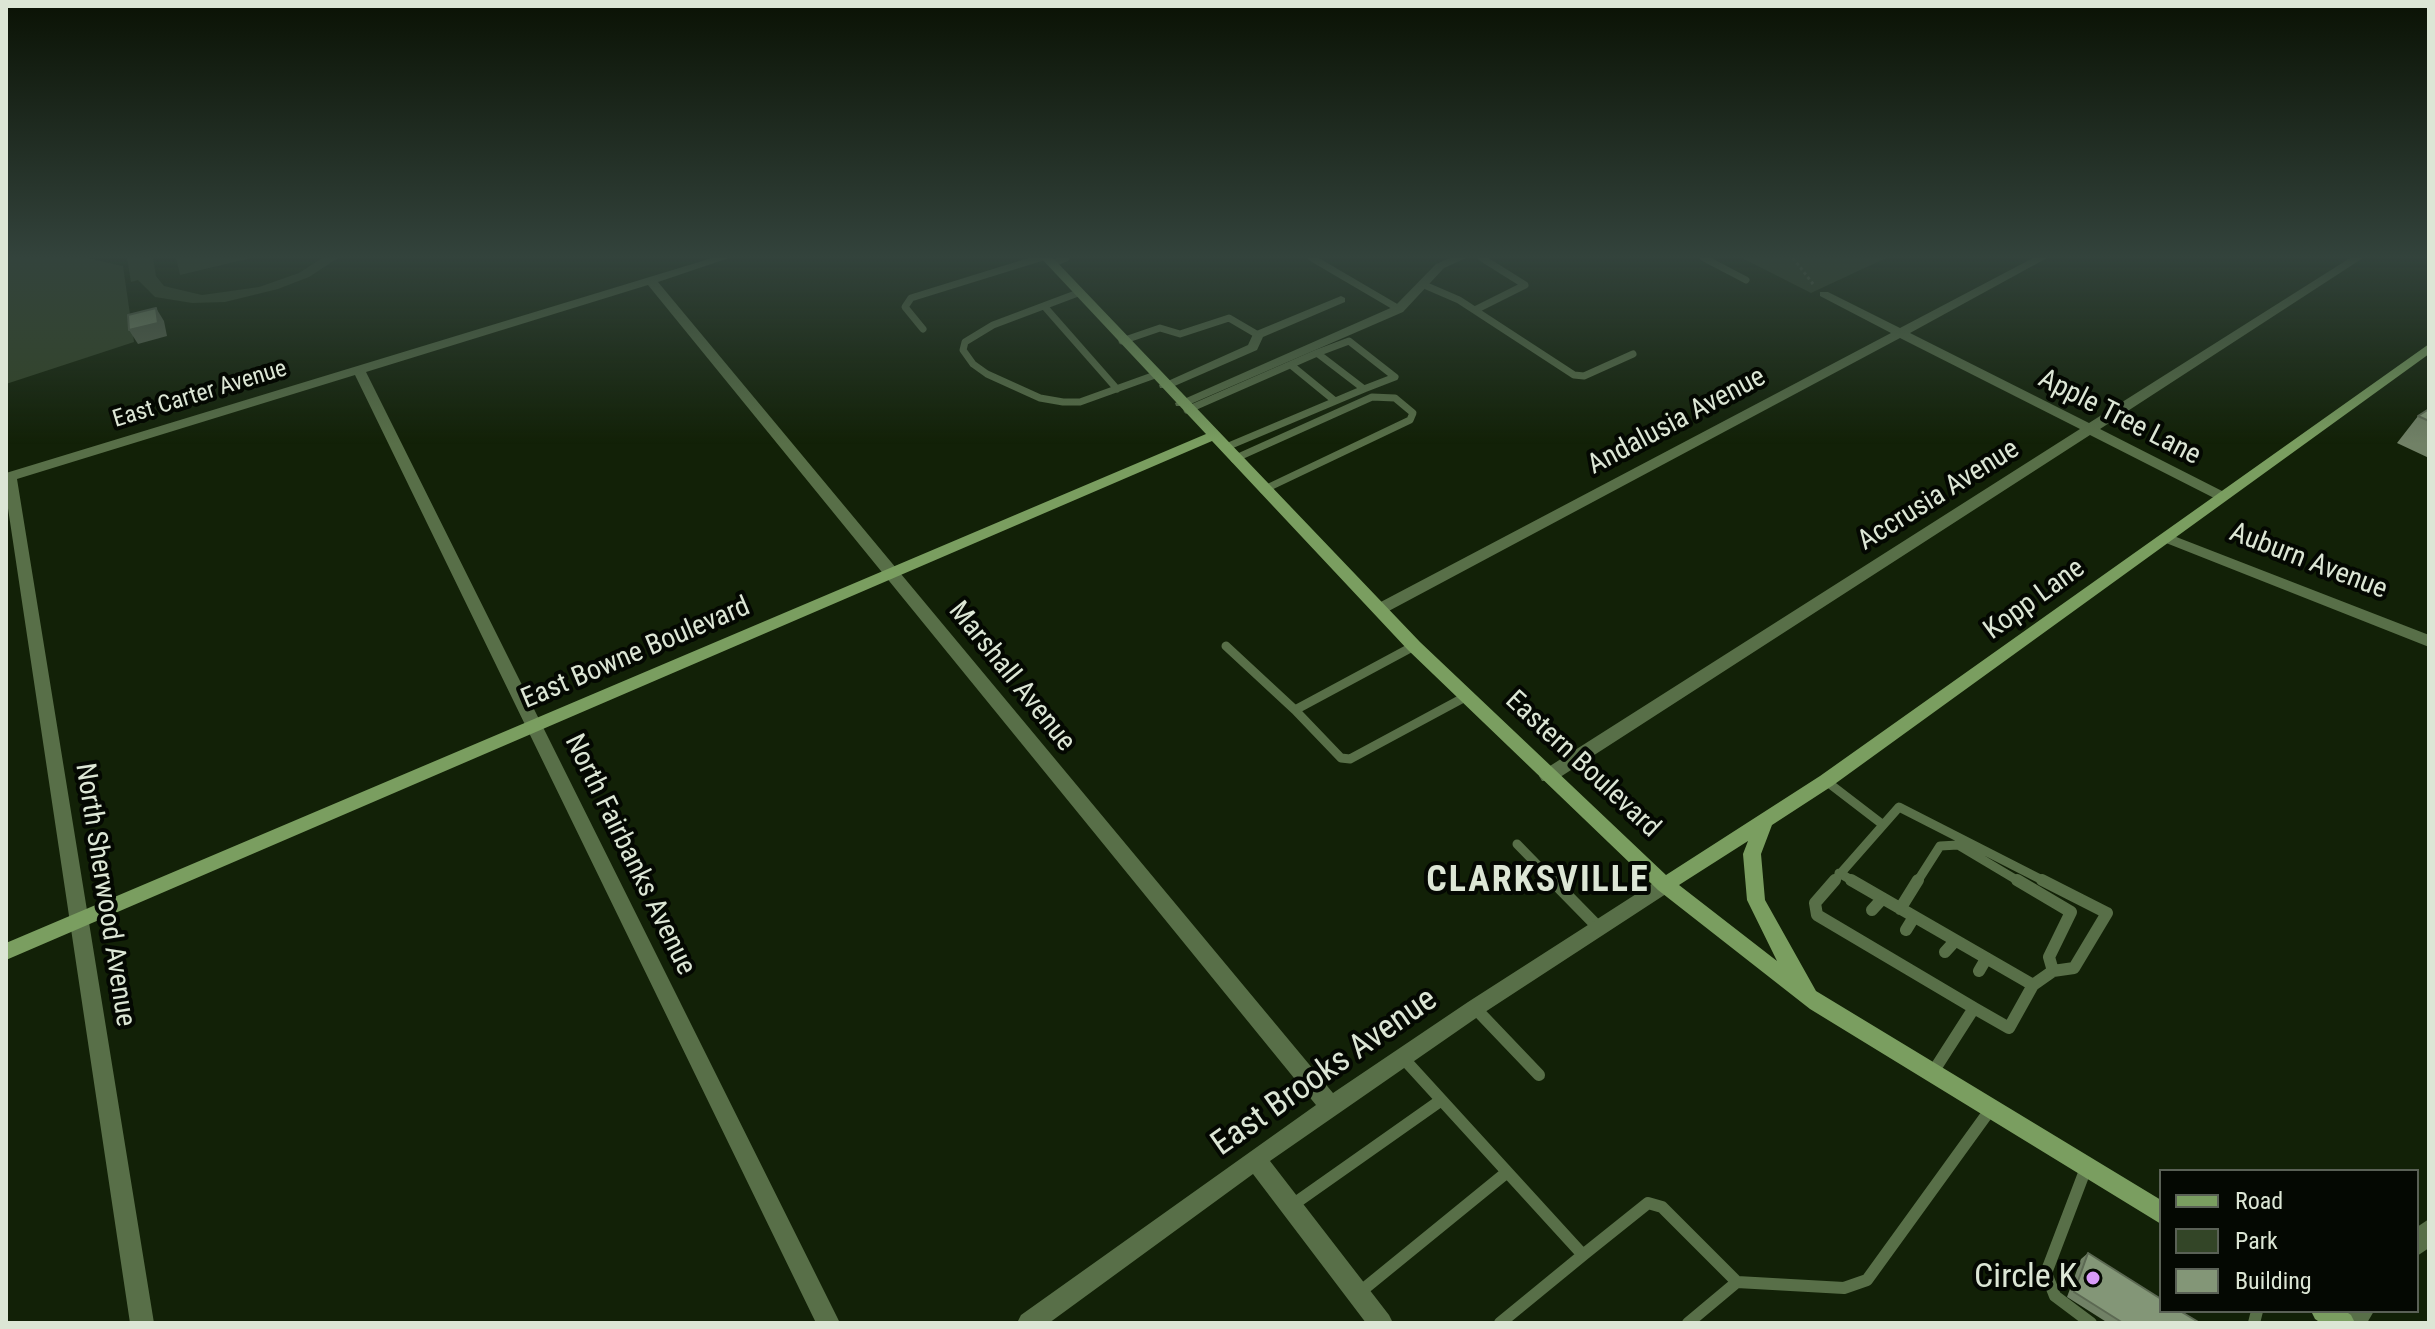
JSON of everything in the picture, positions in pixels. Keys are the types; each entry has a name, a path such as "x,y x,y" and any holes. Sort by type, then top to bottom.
{"street":[{"name":"East Carter Avenue","path":"8,477 521,320"},
{"name":"Marshall Avenue","path":"683,320 1331,1107"},
{"name":"Eastern Boulevard","path":"1103,320 1414,646 1665,885 1817,1003 2159,1212"},
{"path":"1160,380 1253,347 1258,335 1294,320"},
{"path":"1184,406 1375,320"},
{"name":"Apple Tree Lane","path":"1875,320 2221,496"},
{"name":"Andalusia Avenue","path":"1380,609 1924,320"},
{"name":"Accrusia Avenue","path":"1548,776 2262,320"},
{"name":"Kopp Lane","path":"1665,885 1826,781 2429,348"},
{"name":"North Fairbanks Avenue","path":"359,370 828,1323"},
{"name":"East Bowne Boulevard","path":"6,952 891,572 1223,447"},
{"name":"North Sherwood Avenue","path":"8,477 142,1323"},
{"name":"Auburn Avenue","path":"2166,538 2429,641"},
{"path":"1765,820 1752,854 1756,900 1781,950 1817,1003"},
{"name":"East Brooks Avenue","path":"1029,1323 1255,1159 1475,1008 1665,885"},
{"path":"1255,1159 1381,1323"}],"lane":[{"path":"916,320 923,329"},
{"path":"1008,320 978,332 965,342 963,350 973,364 987,374 1040,398 1080,402 1117,389 1160,380"},
{"path":"1056,320 1117,389"},
{"path":"1122,341 1160,328 1180,334 1223,320"},
{"path":"1232,320 1258,335"},
{"path":"1490,320 1574,375 1584,376 1633,354"},
{"path":"1184,406 1349,341 1395,377 1223,447"},
{"path":"1317,353 1364,389"},
{"path":"1291,365 1335,401"},
{"path":"1223,447 1372,397 1395,398 1413,413 1410,420 1263,490"},
{"path":"1226,646 1341,758 1350,759 1467,696"},
{"path":"1295,710 1414,646"},
{"path":"1826,781 1882,824"},
{"path":"1899,807 2107,913 2074,968 2053,971 2033,985 2009,1028 1974,1008 1965,997 1855,932 1817,915 1815,903 1882,824 1899,807"},
{"path":"1900,909 1940,846 1944,843 1958,845 2071,912 2049,957 2053,971"},
{"path":"1517,844 1599,928"},
{"path":"1839,873 2033,985"},
{"path":"1872,910 1882,899"},
{"path":"1906,930 1914,917"},
{"path":"1945,952 1955,941"},
{"path":"1979,971 1986,959"},
{"path":"1475,1008 1539,1075"},
{"path":"1932,1075 1974,1008"},
{"path":"1404,1059 1583,1255"},
{"path":"1291,1206 1440,1101"},
{"path":"1500,1323 1648,1203 1662,1207 1737,1282 1844,1288 1867,1280 1990,1110"},
{"path":"2086,1168 2046,1273 2055,1296 2091,1323"},
{"path":"1359,1294 1506,1173"},
{"path":"1688,1323 1737,1282"}],"green space":[{"path":"6,320 131,320 134,342 6,384"}],"building":[{"path":"128,320 158,320 158,323 129,330"},
{"path":"2429,409 2429,421 2418,416"},
{"name":"Circle K","path":"2088,1253 2159,1298 2159,1313 2183,1313 2200,1323 2123,1323 2074,1292"}],"place":[{"name":"Circle K","path":"2093,1278"}],"district":[{"name":"CLARKSVILLE","path":"1538,882"}]}
